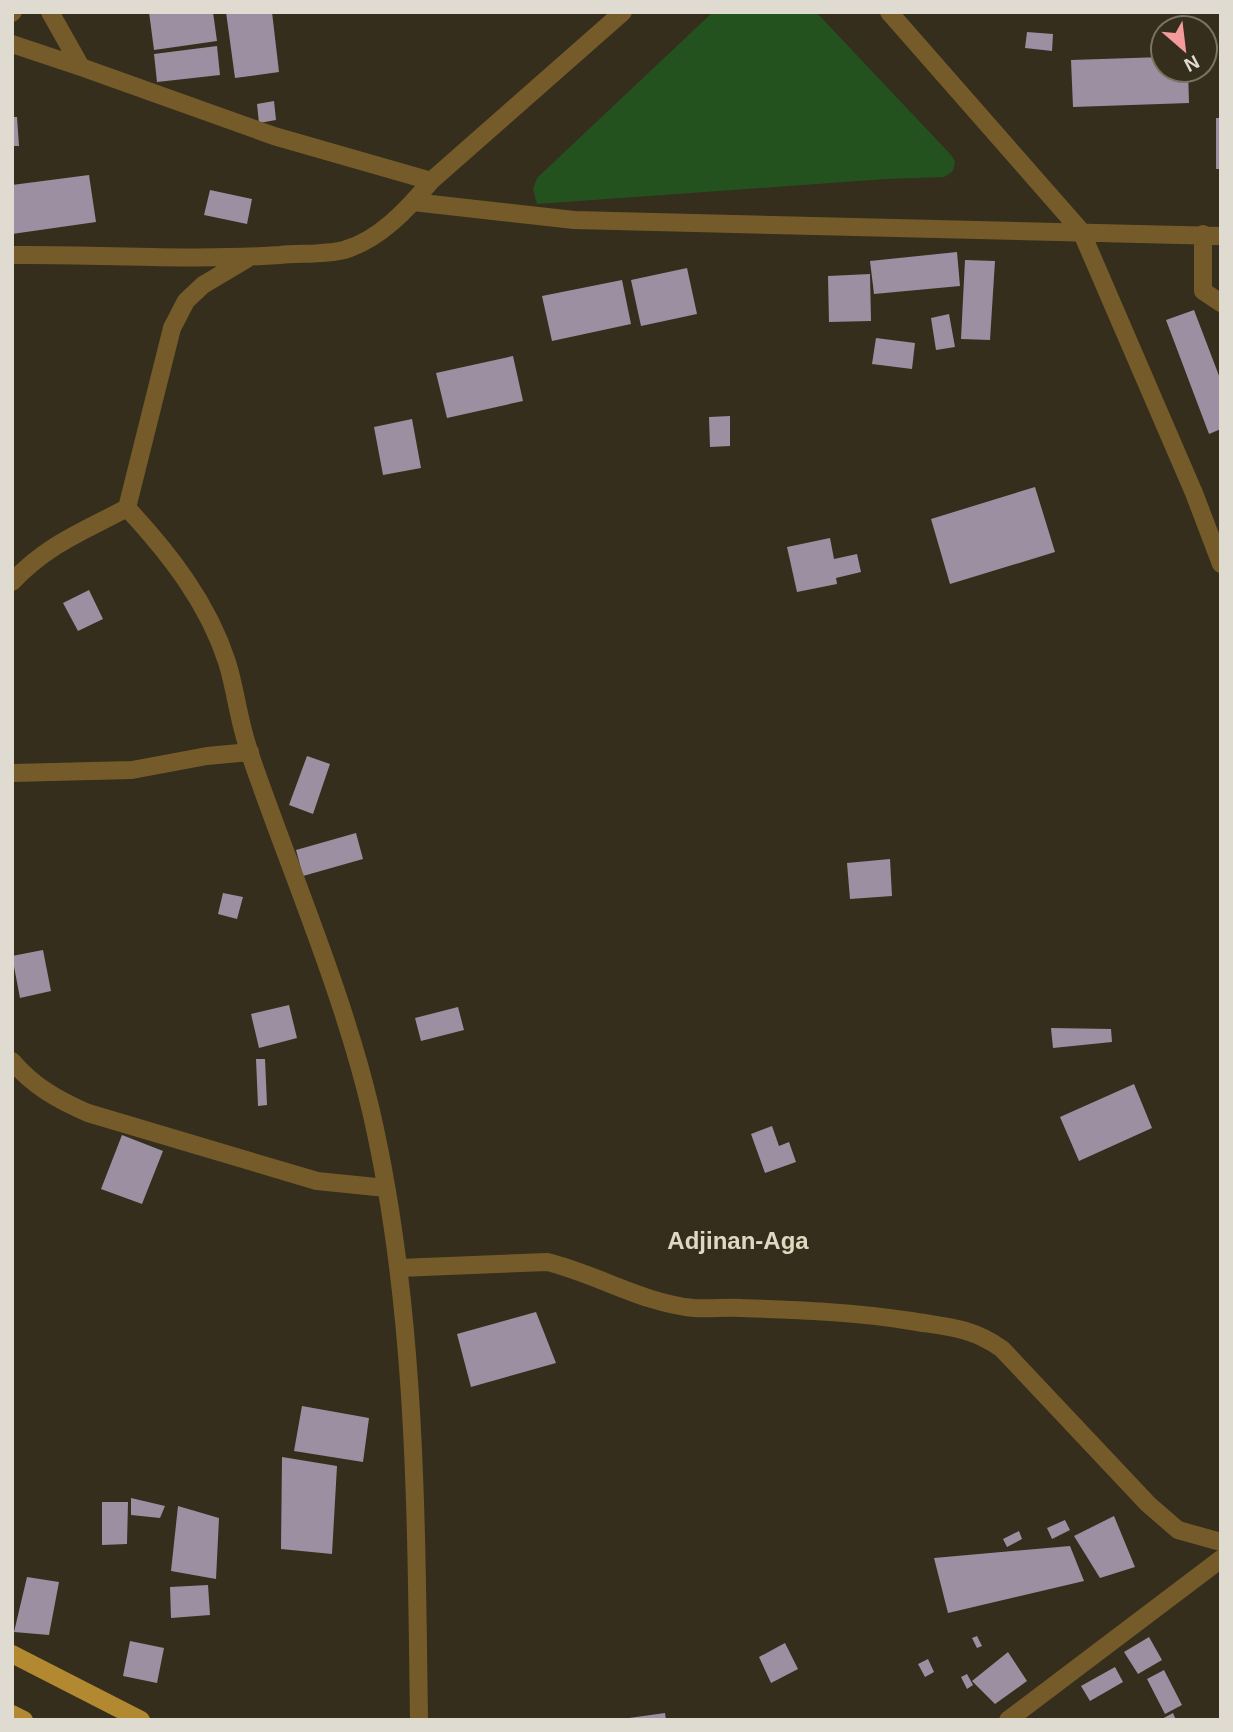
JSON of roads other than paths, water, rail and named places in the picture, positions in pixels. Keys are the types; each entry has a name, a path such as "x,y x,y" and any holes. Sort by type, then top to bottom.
{"main road":[{"path":"12,1654 141,1720"},
{"path":"12,1714 24,1720"}],"street":[{"path":"50,12 81,66"},
{"path":"12,255 250,257 342,250 364,242 413,202 431,181 623,12"},
{"path":"889,12 1081,230 1221,564"},
{"path":"12,44 81,66 274,136 431,181"},
{"path":"413,202 574,220 1212,235 1203,291 1221,303"},
{"path":"12,582 40,555 127,508 172,328 186,301 204,285 250,257"},
{"path":"127,508 178,567 214,629 227,661 250,752 340,1008 370,1109 399,1268 412,1443 419,1720"},
{"path":"12,773 132,769 207,756 250,752"},
{"path":"12,1061 25,1077 55,1098 88,1113 317,1181 386,1188"},
{"path":"399,1268 547,1262 636,1294 694,1308 879,1316 959,1328 984,1336 1002,1349 1148,1504 1178,1530 1221,1542"},
{"path":"1008,1720 1221,1559"}],"district":[{"name":"Adjinan-Aga","path":"738,1241"}]}
